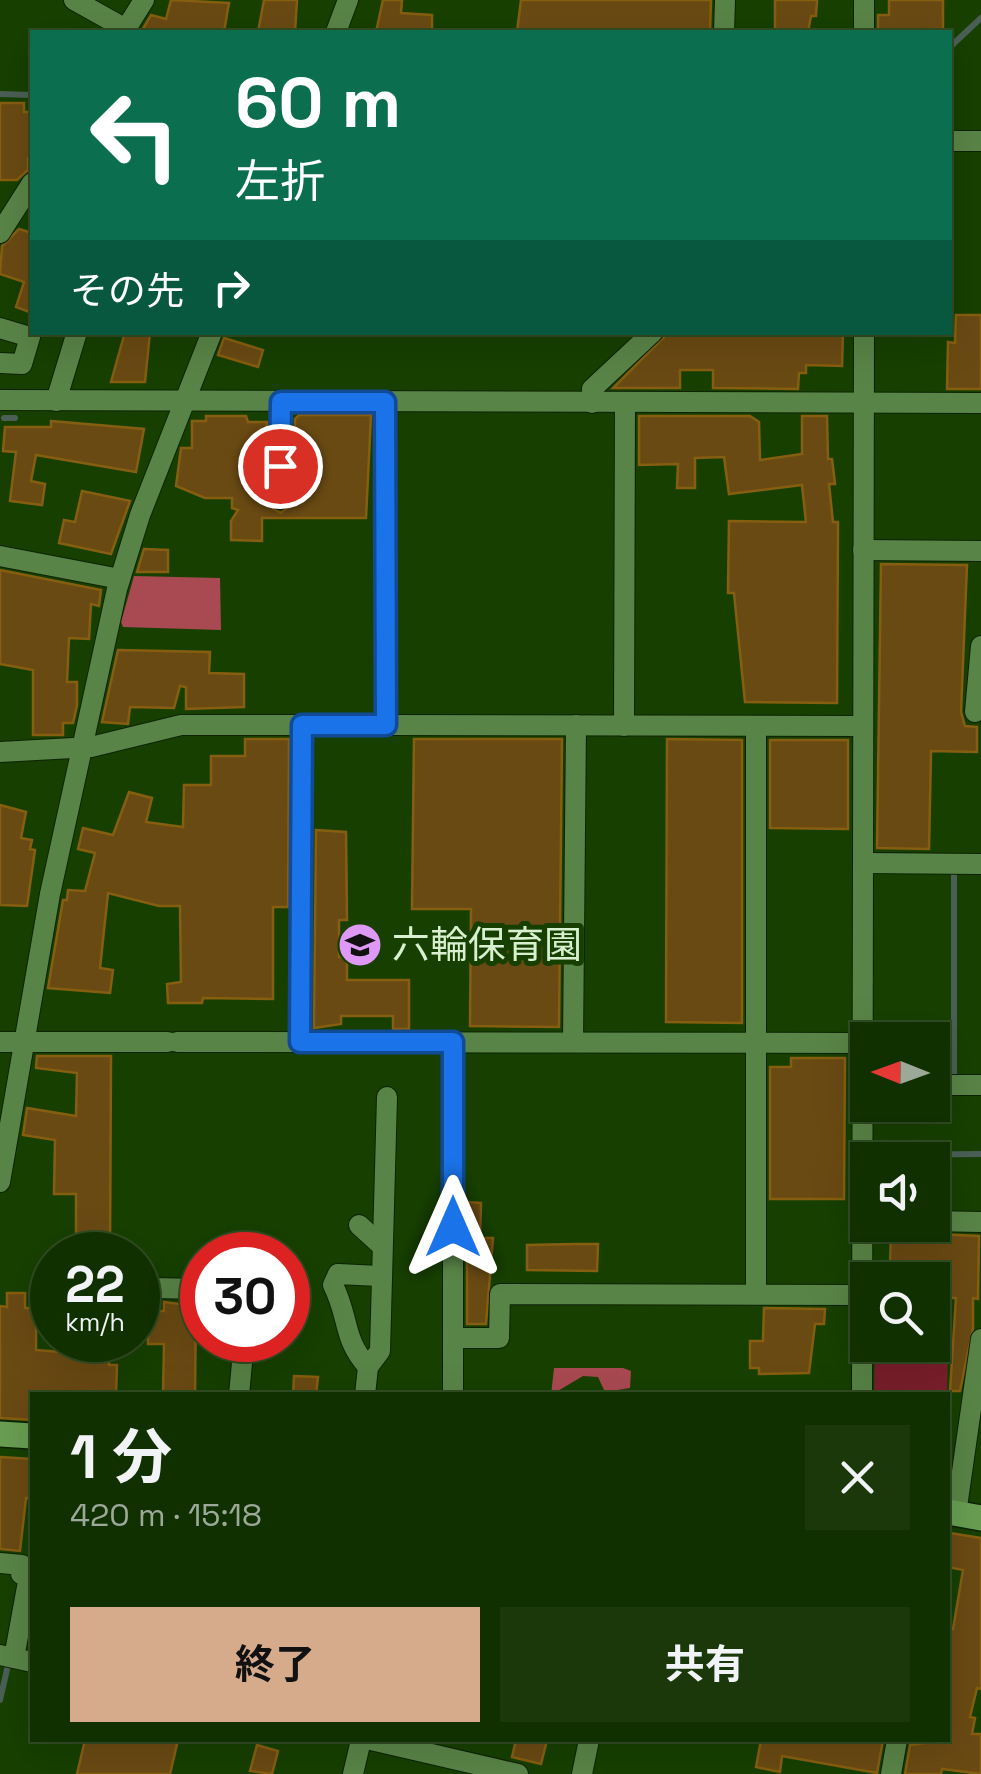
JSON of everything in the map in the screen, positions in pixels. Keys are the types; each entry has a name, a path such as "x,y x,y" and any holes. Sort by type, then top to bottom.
{"main road":[{"path":"0,1434 30,1436"}],"street":[{"path":"74,0 123,30"},
{"path":"126,30 144,0"},
{"path":"337,30 348,0"},
{"path":"724,30 725,0"},
{"path":"864,0 864,30"},
{"path":"952,141 981,141"},
{"path":"2,226 30,186"},
{"path":"2,226 30,219"},
{"path":"0,328 30,337 22,364 0,364"},
{"path":"56,401 76,335"},
{"path":"0,1182 50,894 120,579 211,335"},
{"path":"592,403 592,389 650,335"},
{"path":"863,1022 864,335"},
{"path":"0,400 981,403"},
{"path":"280,498 281,402"},
{"path":"385,402 386,725"},
{"path":"624,726 625,403"},
{"path":"864,550 981,551"},
{"path":"0,556 120,579"},
{"path":"976,712 981,646"},
{"path":"0,752 83,745 181,725 863,726"},
{"path":"300,1042 302,725"},
{"path":"573,1042 576,726"},
{"path":"756,726 756,1294"},
{"path":"863,863 981,864"},
{"path":"0,1042 850,1043"},
{"path":"453,1042 453,1392"},
{"path":"950,1085 981,1084"},
{"path":"365,1392 368,1367 380,1351 378,1276 387,1097"},
{"path":"950,1221 981,1222"},
{"path":"359,1225 382,1246"},
{"path":"368,1367 349,1346 345,1309 333,1285 338,1274 378,1276"},
{"path":"453,1338 499,1338 500,1294 850,1295"},
{"path":"962,1515 981,1339"},
{"path":"240,1392 242,1362"},
{"path":"862,1362 862,1392"},
{"path":"0,1563 22,1566 21,1574 30,1576"},
{"path":"10,1660 30,1580"},
{"path":"353,1774 361,1742"},
{"path":"381,1742 518,1774"},
{"path":"582,1774 589,1742"},
{"path":"891,1774 897,1742"}],"shaded area":[{"path":"134,576 220,578 221,630 123,627 121,622"},
{"path":"875,1362 948,1362 947,1392 874,1392"},
{"path":"554,1368 631,1371 630,1388 605,1392 598,1377 583,1376 551,1392"}],"building":[{"path":"171,0 229,3 224,30 142,30 151,15 166,19"},
{"path":"264,0 297,0 295,30 258,30"},
{"path":"383,0 402,0 401,13 432,15 432,30 376,30"},
{"path":"521,0 711,0 710,30 517,30"},
{"path":"775,0 817,0 816,16 811,16 808,30 775,30"},
{"path":"889,0 943,0 943,29 878,30 878,15 889,15"},
{"path":"0,103 24,103 24,112 30,112 28,170 17,180 0,180"},
{"path":"19,229 30,232 30,312 16,307 24,282 0,274 2,246"},
{"path":"956,315 981,315 981,389 947,389 948,342 955,343"},
{"path":"124,335 150,335 145,382 111,382"},
{"path":"666,335 843,335 842,366 806,365 806,373 799,373 798,389 713,388 713,370 680,370 680,388 613,388"},
{"path":"224,338 263,350 258,367 218,355"},
{"path":"299,415 371,415 366,518 262,518 262,541 231,540 231,521 238,510 232,508 232,498 205,498 176,486 181,448 192,448 192,421 206,421 206,416 246,416 248,422 267,422 262,502 281,513 294,500 295,419"},
{"path":"639,416 750,416 759,422 760,460 802,454 802,416 827,416 828,459 832,459 835,484 829,484 833,522 838,522 837,703 745,702 734,593 728,593 729,521 806,522 802,485 729,494 724,457 695,458 695,488 677,488 678,464 639,465"},
{"path":"51,421 144,429 136,472 36,455 31,481 45,484 42,505 10,501 16,452 3,451 5,427 51,427"},
{"path":"82,491 130,501 111,554 59,543 64,520 75,522"},
{"path":"144,549 168,550 168,572 137,572"},
{"path":"881,564 967,565 961,712 965,726 977,727 977,752 931,751 929,849 877,848"},
{"path":"0,570 101,590 99,606 91,604 89,639 69,638 67,682 77,682 77,705 73,723 63,723 63,735 33,735 33,670 0,664"},
{"path":"118,650 210,652 209,673 244,674 244,707 186,709 186,687 180,686 174,708 130,707 128,724 102,722"},
{"path":"245,739 289,739 288,907 273,907 273,999 203,998 202,1003 168,1003 167,984 181,982 180,906 159,906 108,893 100,968 113,970 110,993 48,988 63,900 67,900 68,890 85,891 95,853 78,849 83,828 113,835 129,792 152,798 146,822 183,827 184,785 211,785 211,756 245,756"},
{"path":"414,739 562,739 559,1027 470,1026 471,909 412,909"},
{"path":"667,739 742,740 742,1023 666,1022"},
{"path":"770,740 848,740 848,829 770,828"},
{"path":"0,805 26,812 21,838 32,840 30,849 35,850 27,906 0,905"},
{"path":"316,830 346,832 347,920 339,920 339,957 347,957 347,980 409,980 409,1029 393,1029 393,1016 341,1016 341,1024 314,1028"},
{"path":"37,1056 111,1056 110,1232 76,1232 76,1194 54,1194 55,1140 23,1135 27,1108 76,1116 77,1073 36,1068"},
{"path":"791,1058 845,1058 844,1199 770,1199 770,1067 791,1067"},
{"path":"467,1202 481,1203 480,1238 493,1238 486,1324 467,1324"},
{"path":"950,1235 979,1236 978,1299 973,1298 973,1328 960,1391 950,1391 956,1298 950,1298 950,1262 890,1262 891,1242 950,1242"},
{"path":"598,1244 597,1271 527,1270 527,1245"},
{"path":"7,1293 25,1293 25,1308 30,1308 30,1362 109,1362 117,1365 116,1392 30,1392 30,1420 0,1418 0,1306 7,1307"},
{"path":"164,1302 180,1304 180,1362 195,1362 195,1392 163,1392 160,1311 164,1311"},
{"path":"764,1308 825,1309 824,1324 815,1324 809,1373 759,1374 759,1368 750,1368 750,1341 763,1341"},
{"path":"294,1376 318,1377 316,1392 293,1392"},
{"path":"0,1457 30,1459 30,1498 26,1498 20,1551 0,1549"},
{"path":"950,1533 981,1538 981,1689 977,1688 970,1717 975,1718 972,1734 981,1734 981,1774 942,1769 941,1774 905,1774 910,1745 950,1742 950,1628 953,1629 963,1570 950,1567"},
{"path":"85,1742 178,1742 170,1774 77,1774"},
{"path":"516,1742 546,1742 541,1764 512,1757"},
{"path":"761,1742 883,1742 877,1773 782,1756 780,1772 756,1767"},
{"path":"257,1745 278,1751 272,1774 250,1771"}],"waterway":[{"path":"952,45 981,18"},
{"path":"0,94 30,95"},
{"path":"4,418 15,418"},
{"path":"954,871 954,1079"},
{"path":"950,1154 981,1154"},
{"path":"0,1700 8,1665"}],"place":[{"name":"六輪保育園","path":"360,945"}],"route":[{"path":"280,466 281,402 385,402 386,725 302,725 300,1042 453,1042 453,1227"}]}
